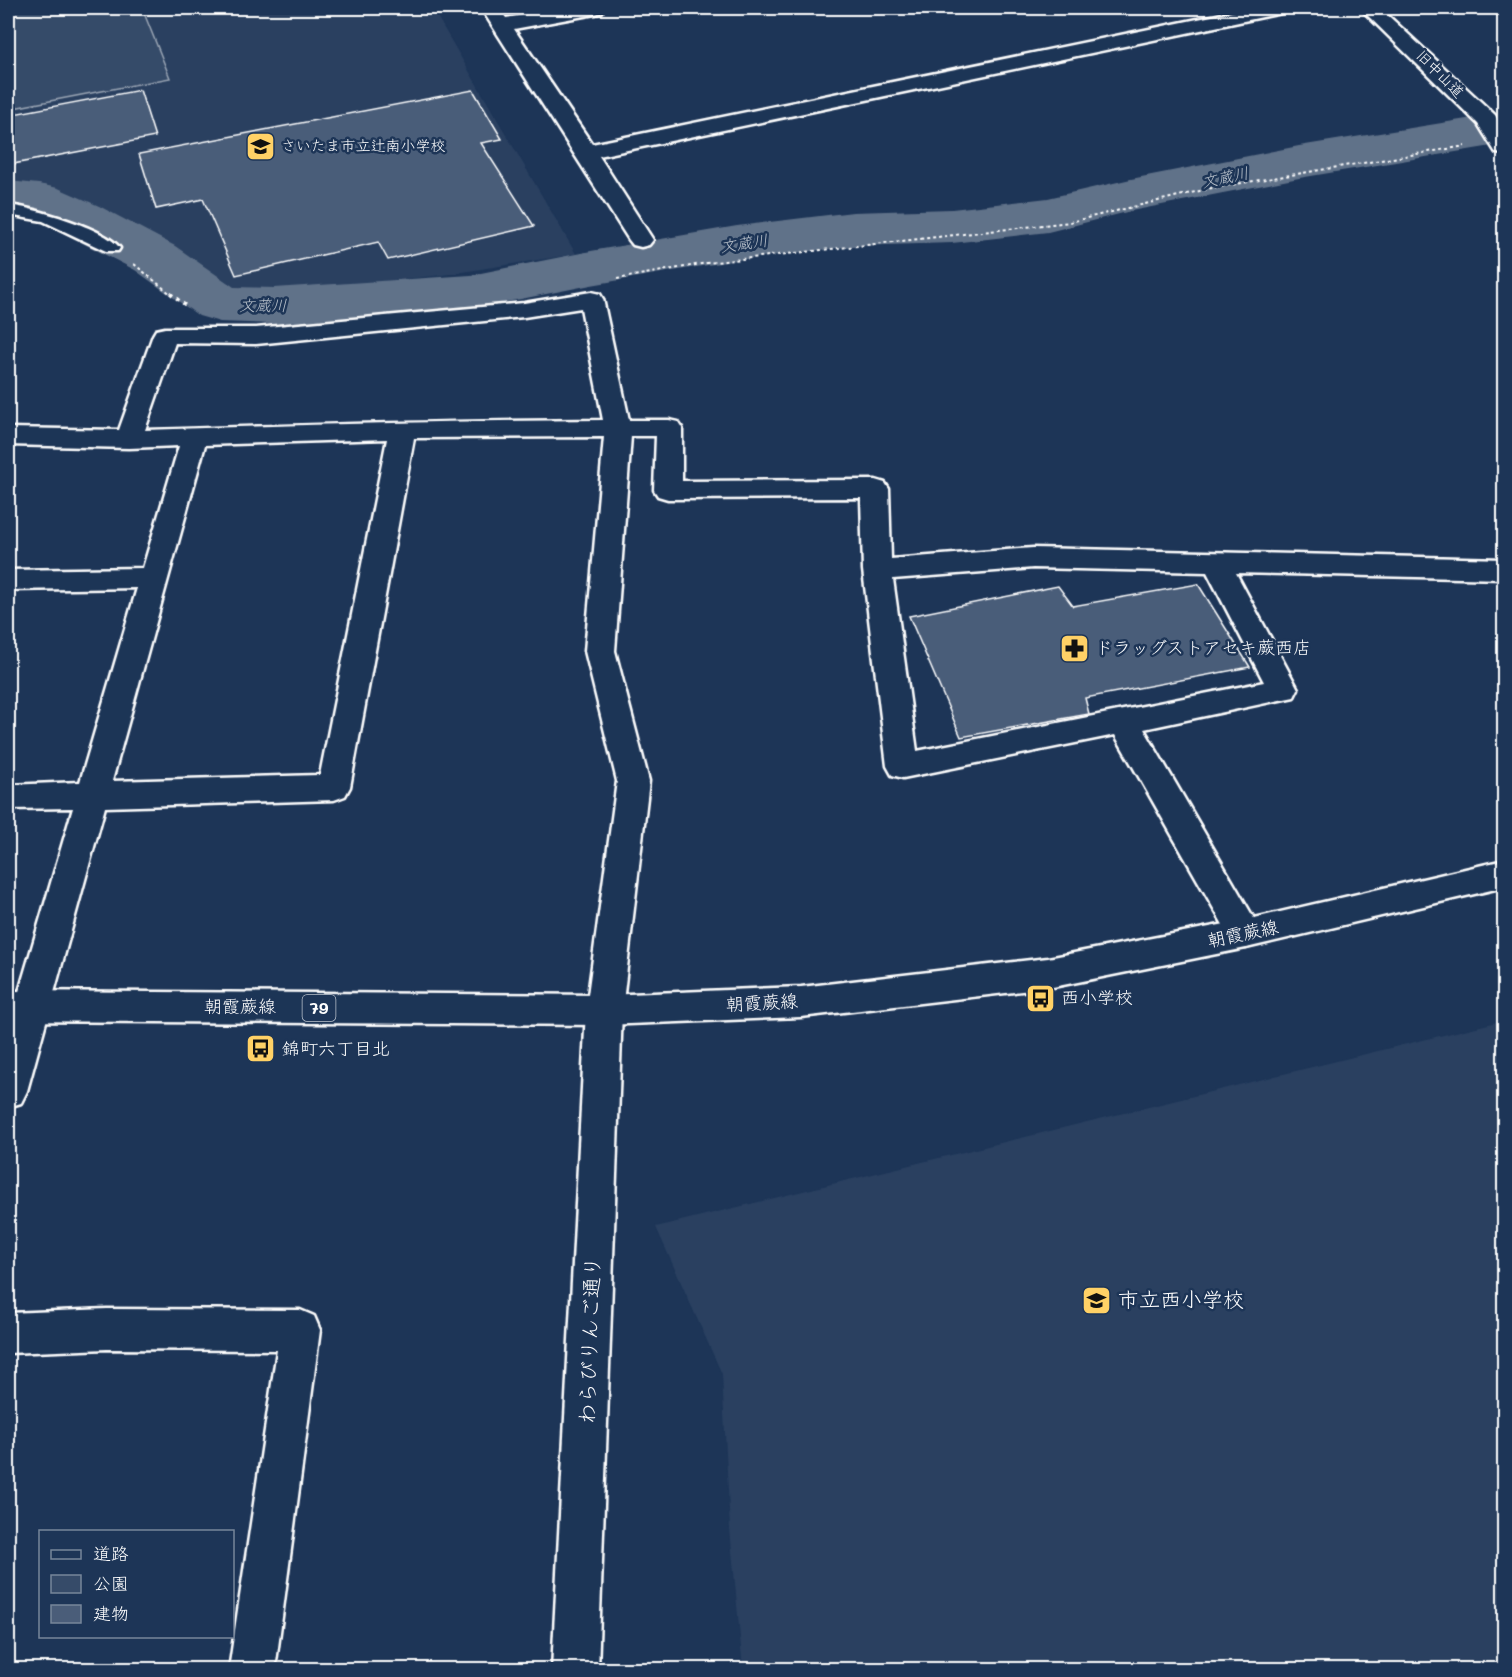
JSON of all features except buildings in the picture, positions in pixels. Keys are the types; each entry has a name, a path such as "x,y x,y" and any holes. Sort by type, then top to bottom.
{"street":[{"path":"595,8 495,16 586,152 640,240"},
{"path":"586,152 1277,8"},
{"name":"旧中山道","path":"1369,8 1407,42 1499,137"},
{"name":"わらびりんご通り","path":"129,439 165,335 256,336 524,310 591,299 618,428 600,651 633,781 604,1010 575,1670"},
{"path":"8,436 129,439 195,435 402,430 669,428 668,490 874,489 877,570 903,766 1283,689 1216,562"},
{"path":"8,797 334,787 402,430"},
{"path":"8,1091 20,1006 93,795 195,435"},
{"path":"877,570 1033,558 1504,569"},
{"path":"8,580 154,578"},
{"path":"1124,721 1246,934"},
{"name":"朝霞蕨線","path":"20,1006 604,1010 801,1002 1048,973 1246,934 1504,874"},
{"path":"8,1333 107,1329 300,1330 252,1670"}],"lane":[{"path":"8,210 25,210 66,224 112,248"}],"path":[{"path":"614,280 707,263 1071,222 1212,188 1499,137"},
{"path":"112,248 191,310"}],"shaded area":[{"name":"さいたま市立辻南小学校","path":"142,8 432,8 576,254 443,275 346,285 253,289 204,288 156,241 42,184 8,183 8,109 170,78"},
{"name":"市立西小学校","path":"1504,1017 1504,1669 743,1669 730,1529 722,1374 656,1227 1497,1022"}],"green space":[{"path":"8,8 142,8 170,78 8,109"}],"waterway":[{"name":"文蔵川","path":"8,197 39,200 79,218 155,258 220,304 274,306 370,301 471,292 591,268 737,243 853,229 952,226 1048,215 1131,195 1299,162 1504,129"}],"place":[{"name":"さいたま市立辻南小学校","path":"260,146"},
{"name":"ドラッグストアセキ蕨西店","path":"1074,648"},
{"name":"西小学校","path":"1040,998"},
{"name":"錦町六丁目北","path":"261,1049"},
{"name":"市立西小学校","path":"1097,1300"}]}
